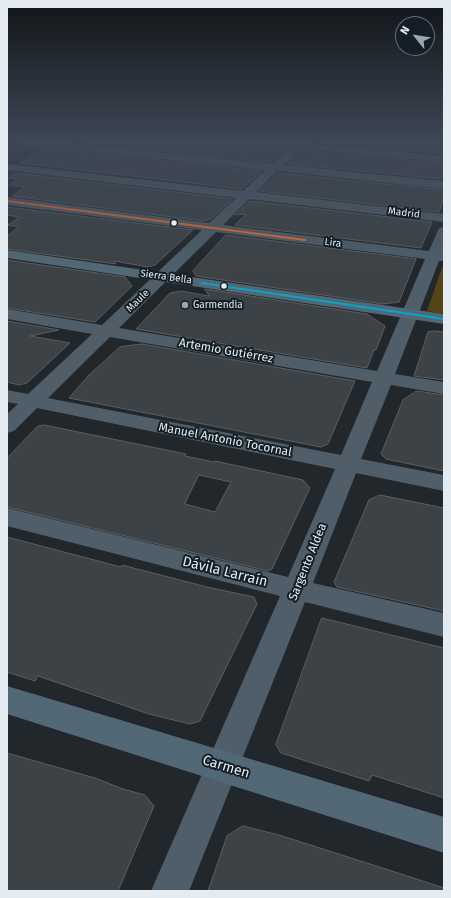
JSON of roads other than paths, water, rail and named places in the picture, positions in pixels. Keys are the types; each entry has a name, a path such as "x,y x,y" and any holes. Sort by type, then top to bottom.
{"main road":[{"name":"Sierra Bella","path":"7,254 444,319"},
{"name":"Carmen","path":"7,700 444,835"}],"street":[{"name":"Madrid","path":"143,183 444,218"},
{"name":"Maule","path":"7,426 259,183"},
{"path":"415,183 444,186"},
{"name":"Lira","path":"7,202 439,257"},
{"name":"Sargento Aldea","path":"170,891 410,314 439,257 444,231"},
{"name":"Artemio Gutiérrez","path":"7,314 444,388"},
{"name":"Manuel Antonio Tocornal","path":"7,396 444,483"},
{"name":"Dávila Larraín","path":"7,517 296,590 444,625"}],"place":[{"name":"Garmendia","path":"185,305"}]}
